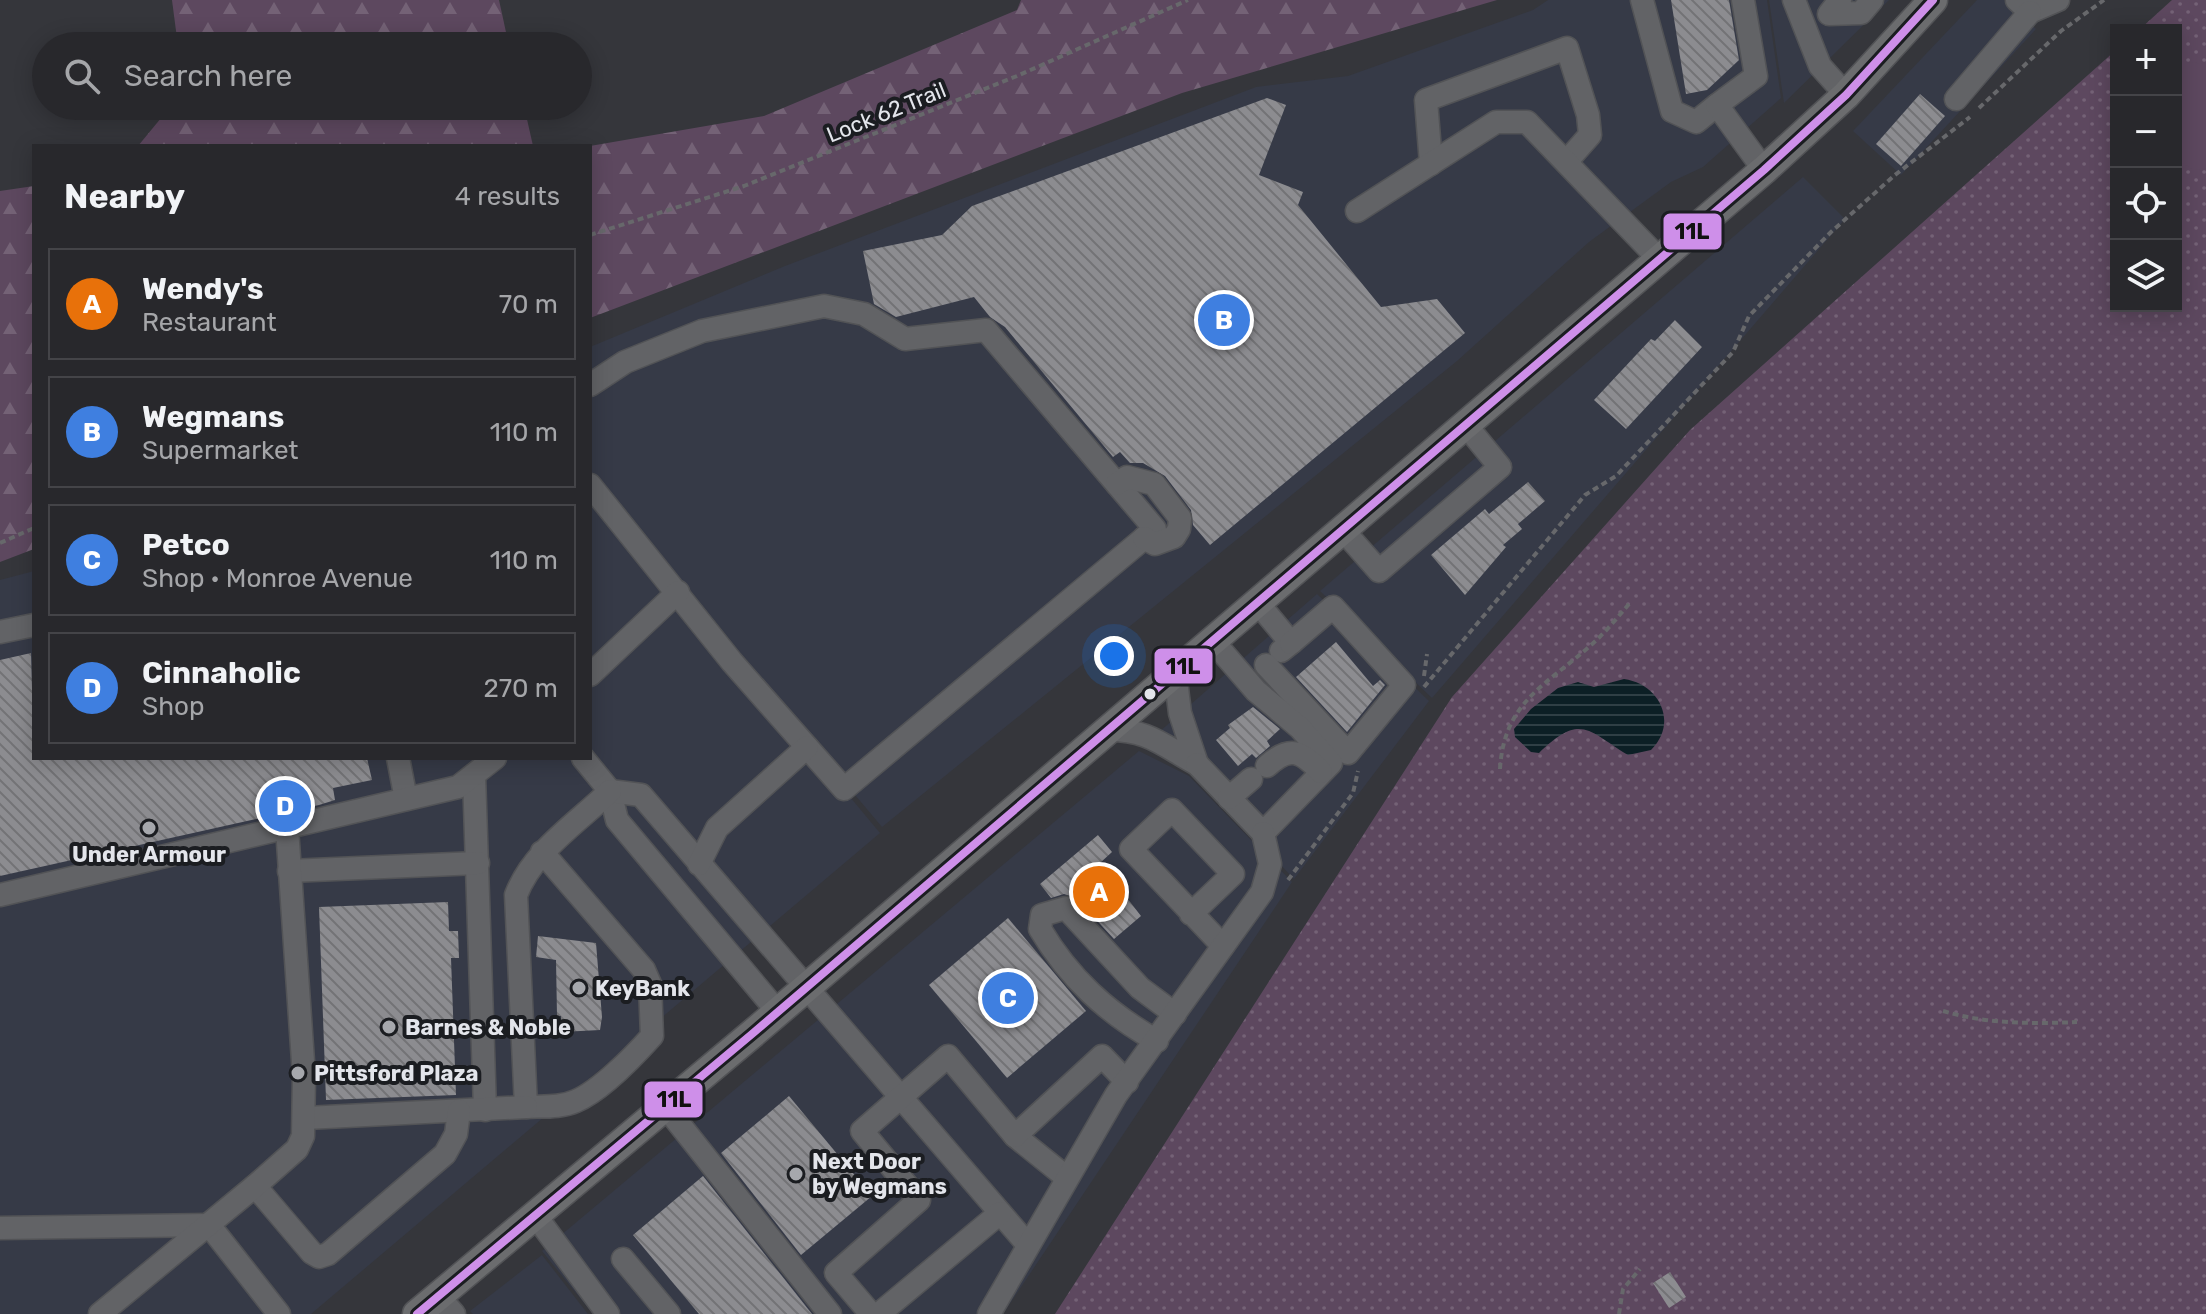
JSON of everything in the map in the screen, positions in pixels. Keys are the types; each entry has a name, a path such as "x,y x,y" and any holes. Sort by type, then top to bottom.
{"main road":[{"path":"436,1308 535,1215 1764,170 1846,95 1933,0"}],"lane":[{"path":"1642,0 1672,111 1696,122 1756,76 1743,0"},
{"path":"1794,0 1820,66 1846,95"},
{"path":"1809,34 1831,5 1861,13 1872,0"},
{"path":"1956,99 2024,6 2058,0"},
{"path":"1431,164 1426,100 1567,48 1588,115 1590,135 1567,161"},
{"path":"1717,105 1764,170"},
{"path":"1357,211 1496,122 1527,122 1659,259"},
{"path":"592,384 625,362 702,331 824,306 864,314 905,339 986,330 1155,529 844,789 732,662 592,487"},
{"path":"1342,529 1379,571 1500,467 1465,424"},
{"path":"592,673 678,592"},
{"path":"1257,602 1291,643"},
{"path":"1247,680 1333,607 1404,685 1348,753 1266,665"},
{"path":"0,632 32,625"},
{"path":"1212,640 1327,768"},
{"path":"1175,672 1180,713 1197,764"},
{"path":"989,1314 1066,1177 1127,1082 1262,892 1270,864 1263,833 1197,764 1153,736 1130,729 1106,730"},
{"path":"699,864 717,828 807,747"},
{"path":"1229,798 1280,754 1294,750 1327,768"},
{"path":"398,760 406,799"},
{"path":"0,895 458,787 493,760"},
{"path":"585,760 610,791 617,820 777,1011"},
{"path":"1263,833 1327,768"},
{"path":"474,775 485,1110"},
{"path":"526,1107 516,895 526,870 542,852 610,791 641,795 803,988 1028,1245"},
{"path":"1191,914 1233,874 1172,810 1131,849 1191,914 1223,946"},
{"path":"100,1314 297,1149 306,1118 287,828"},
{"path":"306,1118 562,1105 578,1100 636,1054 652,1036 650,984 644,970 542,852"},
{"path":"289,871 478,863"},
{"path":"1157,1041 1115,1016 1092,996 1050,947 1040,929 1042,915 1066,908 1140,988 1175,1014"},
{"path":"871,1314 836,1273 919,1200 862,1131 948,1056 1015,1136 1066,1177"},
{"path":"1015,1136 1102,1056 1127,1082"},
{"path":"665,1106 830,1314"},
{"path":"255,1186 312,1253 319,1257 328,1254 445,1154 456,1134 459,1111"},
{"path":"879,1314 1000,1213"},
{"path":"535,1215 608,1314"},
{"path":"0,1228 209,1225"},
{"path":"209,1225 279,1314"},
{"path":"623,1259 669,1314"}],"path":[{"name":"Lock 62 Trail","path":"592,234 744,186 1017,76 1188,0"},
{"path":"1427,654 1421,689 1585,495 1616,476 1733,352 1749,316 1831,232 1895,175 1963,124 2061,31 2104,0"},
{"path":"0,543 32,529"},
{"path":"1500,769 1505,734 1514,714 1540,685 1592,644 1629,604"},
{"path":"1280,891 1353,793 1360,761"},
{"path":"1943,1011 1992,1020 2077,1022"},
{"path":"1619,1314 1623,1289 1640,1269"}],"shaded area":[{"path":"1548,0 1767,0 1781,98 1703,167 1671,182 1589,242 1457,361 882,827 592,482 592,346 785,266 1256,87 1348,76 1533,10"},
{"path":"1769,0 1889,0 1784,103"},
{"path":"1977,0 2004,0 2036,29 1901,175 1853,131"},
{"path":"1803,177 1845,219 1432,698 1320,591"},
{"name":"Pittsford Plaza","path":"592,487 880,833 311,1314 0,1314 0,580 32,572 32,760 592,760"},
{"path":"1317,594 1429,701 1294,879 1192,772 1142,747"},
{"path":"1624,679 1647,688 1661,706 1664,728 1651,750 1628,755 1593,733 1575,729 1553,740 1539,753 1531,752 1515,737 1514,729 1531,709 1558,688 1578,682 1594,687"},
{"path":"1139,751 1189,776 1292,882 1003,1314 593,1314 542,1251"},
{"path":"542,1255 588,1314 473,1314 470,1311"}],"green space":[{"path":"172,0 499,0 506,32 176,32"},
{"path":"1021,0 1497,0 1182,93 592,317 592,146 764,116 1017,10"},
{"path":"2172,0 2206,0 2206,1314 1055,1314 1452,697 1690,430 2110,55 2110,312 2182,312 2182,24 2146,24"},
{"path":"2188,62 2206,64 2206,168 2194,170 2182,163 2182,65"},
{"path":"159,120 527,120 533,144 140,144"},
{"path":"32,186 32,550 0,562 0,191"}],"building":[{"path":"1671,0 1729,0 1739,60 1707,90 1686,94"},
{"path":"1920,94 1945,116 1901,166 1876,144"},
{"path":"1267,98 1286,105 1259,175 1303,192 1298,205 1381,307 1437,299 1465,333 1210,545 1193,525 1191,510 1165,476 1143,463 1130,463 1120,452 1113,457 1005,327 990,317 974,297 896,317 874,304 863,251 942,235 972,206"},
{"path":"1675,320 1702,347 1626,429 1594,400 1651,339 1655,341"},
{"path":"1528,482 1545,501 1518,524 1522,529 1503,545 1506,547 1465,595 1431,555 1485,509 1489,514"},
{"path":"1336,642 1373,686 1380,680 1385,685 1347,732 1296,677"},
{"path":"31,653 32,760 367,760 372,780 333,788 335,800 319,805 0,876 0,660"},
{"path":"1253,707 1280,729 1267,741 1270,746 1256,758 1252,754 1238,766 1216,740 1230,728 1228,725"},
{"path":"1098,835 1112,852 1100,863 1141,916 1114,939 1076,898 1064,894 1051,898 1040,884"},
{"name":"Barnes & Noble","path":"448,902 449,931 458,931 459,958 451,958 456,1095 326,1100 319,907"},
{"path":"1008,918 1086,1011 1007,1078 929,985"},
{"name":"KeyBank","path":"538,936 596,943 602,1017 600,1030 561,1032 561,1016 557,1016 556,960 536,957"},
{"name":"Next Door by Wegmans","path":"789,1096 872,1196 801,1255 721,1153"},
{"path":"703,1176 812,1314 699,1314 633,1235"},
{"path":"1670,1272 1686,1297 1669,1308 1653,1283"}],"transit line":[{"name":"11L","path":"417,1314 752,1034 1764,170 1846,95 1933,0"}],"place":[{"name":"Wegmans","path":"1224,320"},
{"name":"Cinnaholic","path":"285,806"},
{"name":"Under Armour","path":"149,828"},
{"name":"Wendy's","path":"1099,892"},
{"name":"KeyBank","path":"579,988"},
{"name":"Petco","path":"1008,998"},
{"name":"Barnes & Noble","path":"389,1027"},
{"name":"Pittsford Plaza","path":"298,1073"},
{"name":"Next Door by Wegmans","path":"796,1174"}]}
